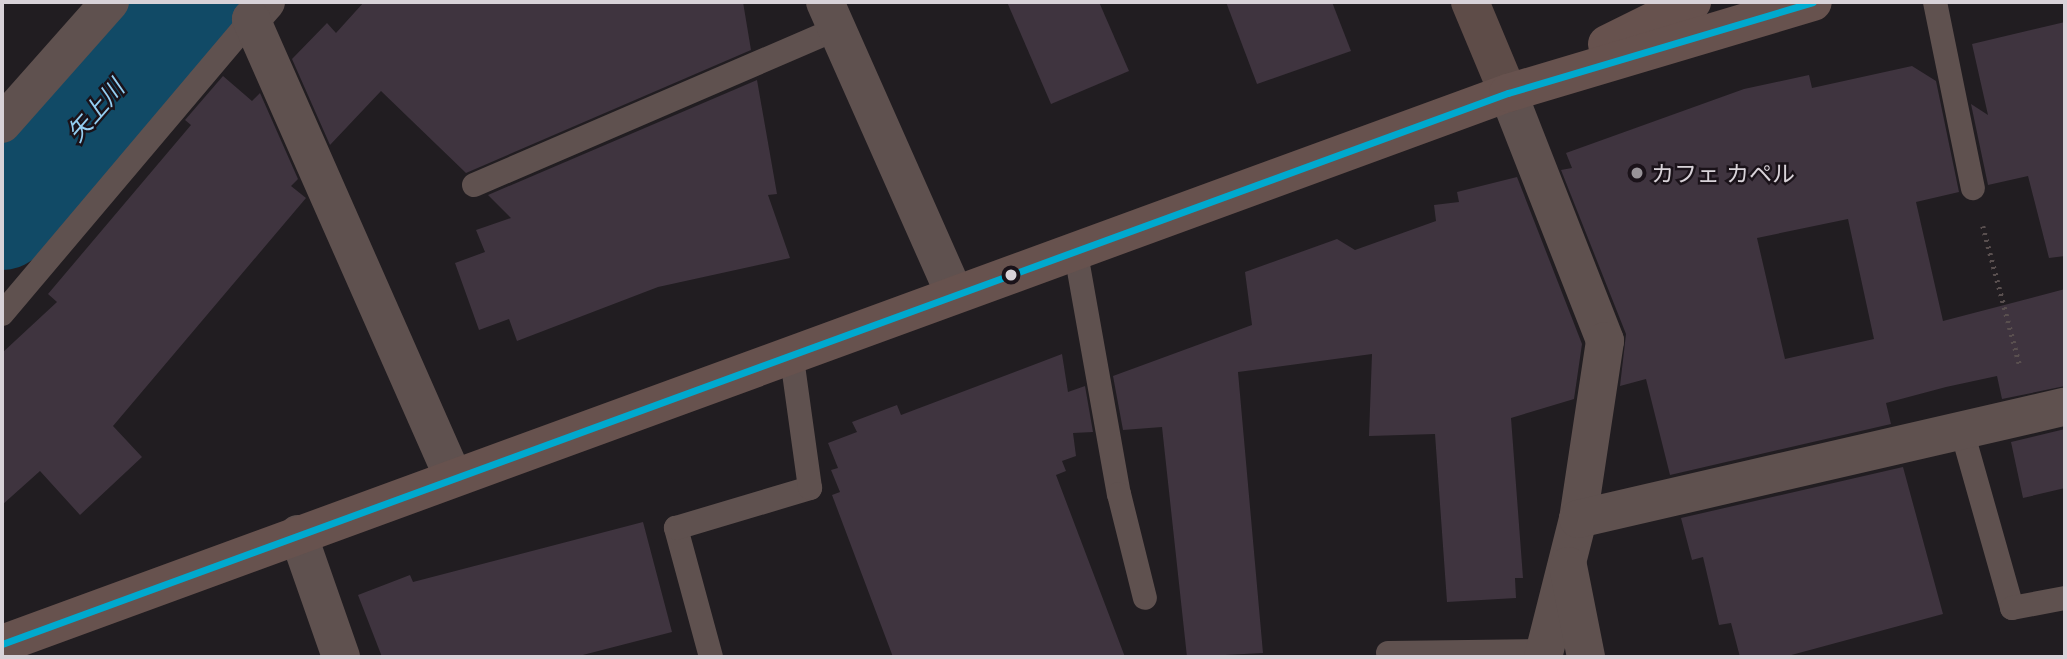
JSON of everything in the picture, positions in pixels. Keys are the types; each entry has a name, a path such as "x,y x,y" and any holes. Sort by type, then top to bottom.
{"main road":[{"path":"1508,93 1692,2"},
{"path":"2,645 953,291 1508,93 1813,2"}],"street":[{"path":"2,124 110,2"},
{"path":"1470,2 1605,341 1578,519 1566,556 1543,654"},
{"path":"258,10 453,477"},
{"path":"831,15 953,291"},
{"path":"1578,519 2049,411"},
{"path":"298,534 341,657"},
{"path":"1566,556 1586,657"},
{"path":"2,645 6,657"}],"lane":[{"path":"1935,2 1973,188"},
{"path":"2,314 258,10"},
{"path":"474,185 831,15"},
{"path":"1075,247 1119,494 1145,598"},
{"path":"710,657 676,528 810,488 790,351"},
{"path":"1962,431 2012,608 2065,598"},
{"path":"1388,653 1543,654"}],"path":[{"path":"1973,188 2049,411"}],"building":[{"path":"364,2 743,2 751,50 466,173 381,91 330,145 292,59 327,23 336,33"},
{"path":"1007,2 1099,2 1129,71 1051,104"},
{"path":"1226,2 1332,2 1351,51 1257,84"},
{"path":"2065,22 2065,256 2049,258 2028,176 1988,185 1971,104 1988,115 1972,44"},
{"path":"1912,66 1936,81 1959,192 1916,202 1943,321 2065,289 2065,386 2002,399 1997,376 1946,387 1886,403 1891,424 1670,475 1646,379 1620,386 1626,334 1561,170 1572,168 1566,153 1744,89 1809,75 1812,88","holes":["1848,219 1874,339 1785,359 1757,238"]},
{"path":"223,76 252,101 260,93 298,179 291,186 306,198 113,426 142,457 80,515 40,471 2,505 2,353 57,302 48,294 191,125 185,120"},
{"path":"757,80 777,194 768,195 790,258 658,287 517,341 509,319 479,330 455,263 485,252 476,230 511,218 488,195"},
{"path":"1517,177 1582,344 1574,399 1511,418 1523,578 1515,578 1516,598 1447,602 1435,434 1369,436 1372,354 1238,372 1263,653 1187,657 1162,427 1123,430 1113,376 1252,325 1245,272 1337,239 1355,250 1436,221 1434,205 1459,202 1457,192"},
{"path":"1062,354 1068,392 1085,386 1093,432 1073,433 1076,456 1062,461 1066,471 1056,475 1125,657 893,657 832,495 840,492 831,470 838,468 828,443 857,432 852,422 897,405 901,415"},
{"path":"2065,429 2065,488 2023,498 2011,442"},
{"path":"1903,467 1943,614 1784,657 1740,657 1731,623 1719,625 1703,557 1692,560 1681,518"},
{"path":"643,522 672,632 575,657 382,657 358,595 410,575 413,582"}],"waterway":[{"name":"矢上川","path":"2,219 189,2"}],"transit line":[{"path":"2,644 1508,93 1813,2"}],"place":[{"name":"カフェ カペル","path":"1637,173"}]}
